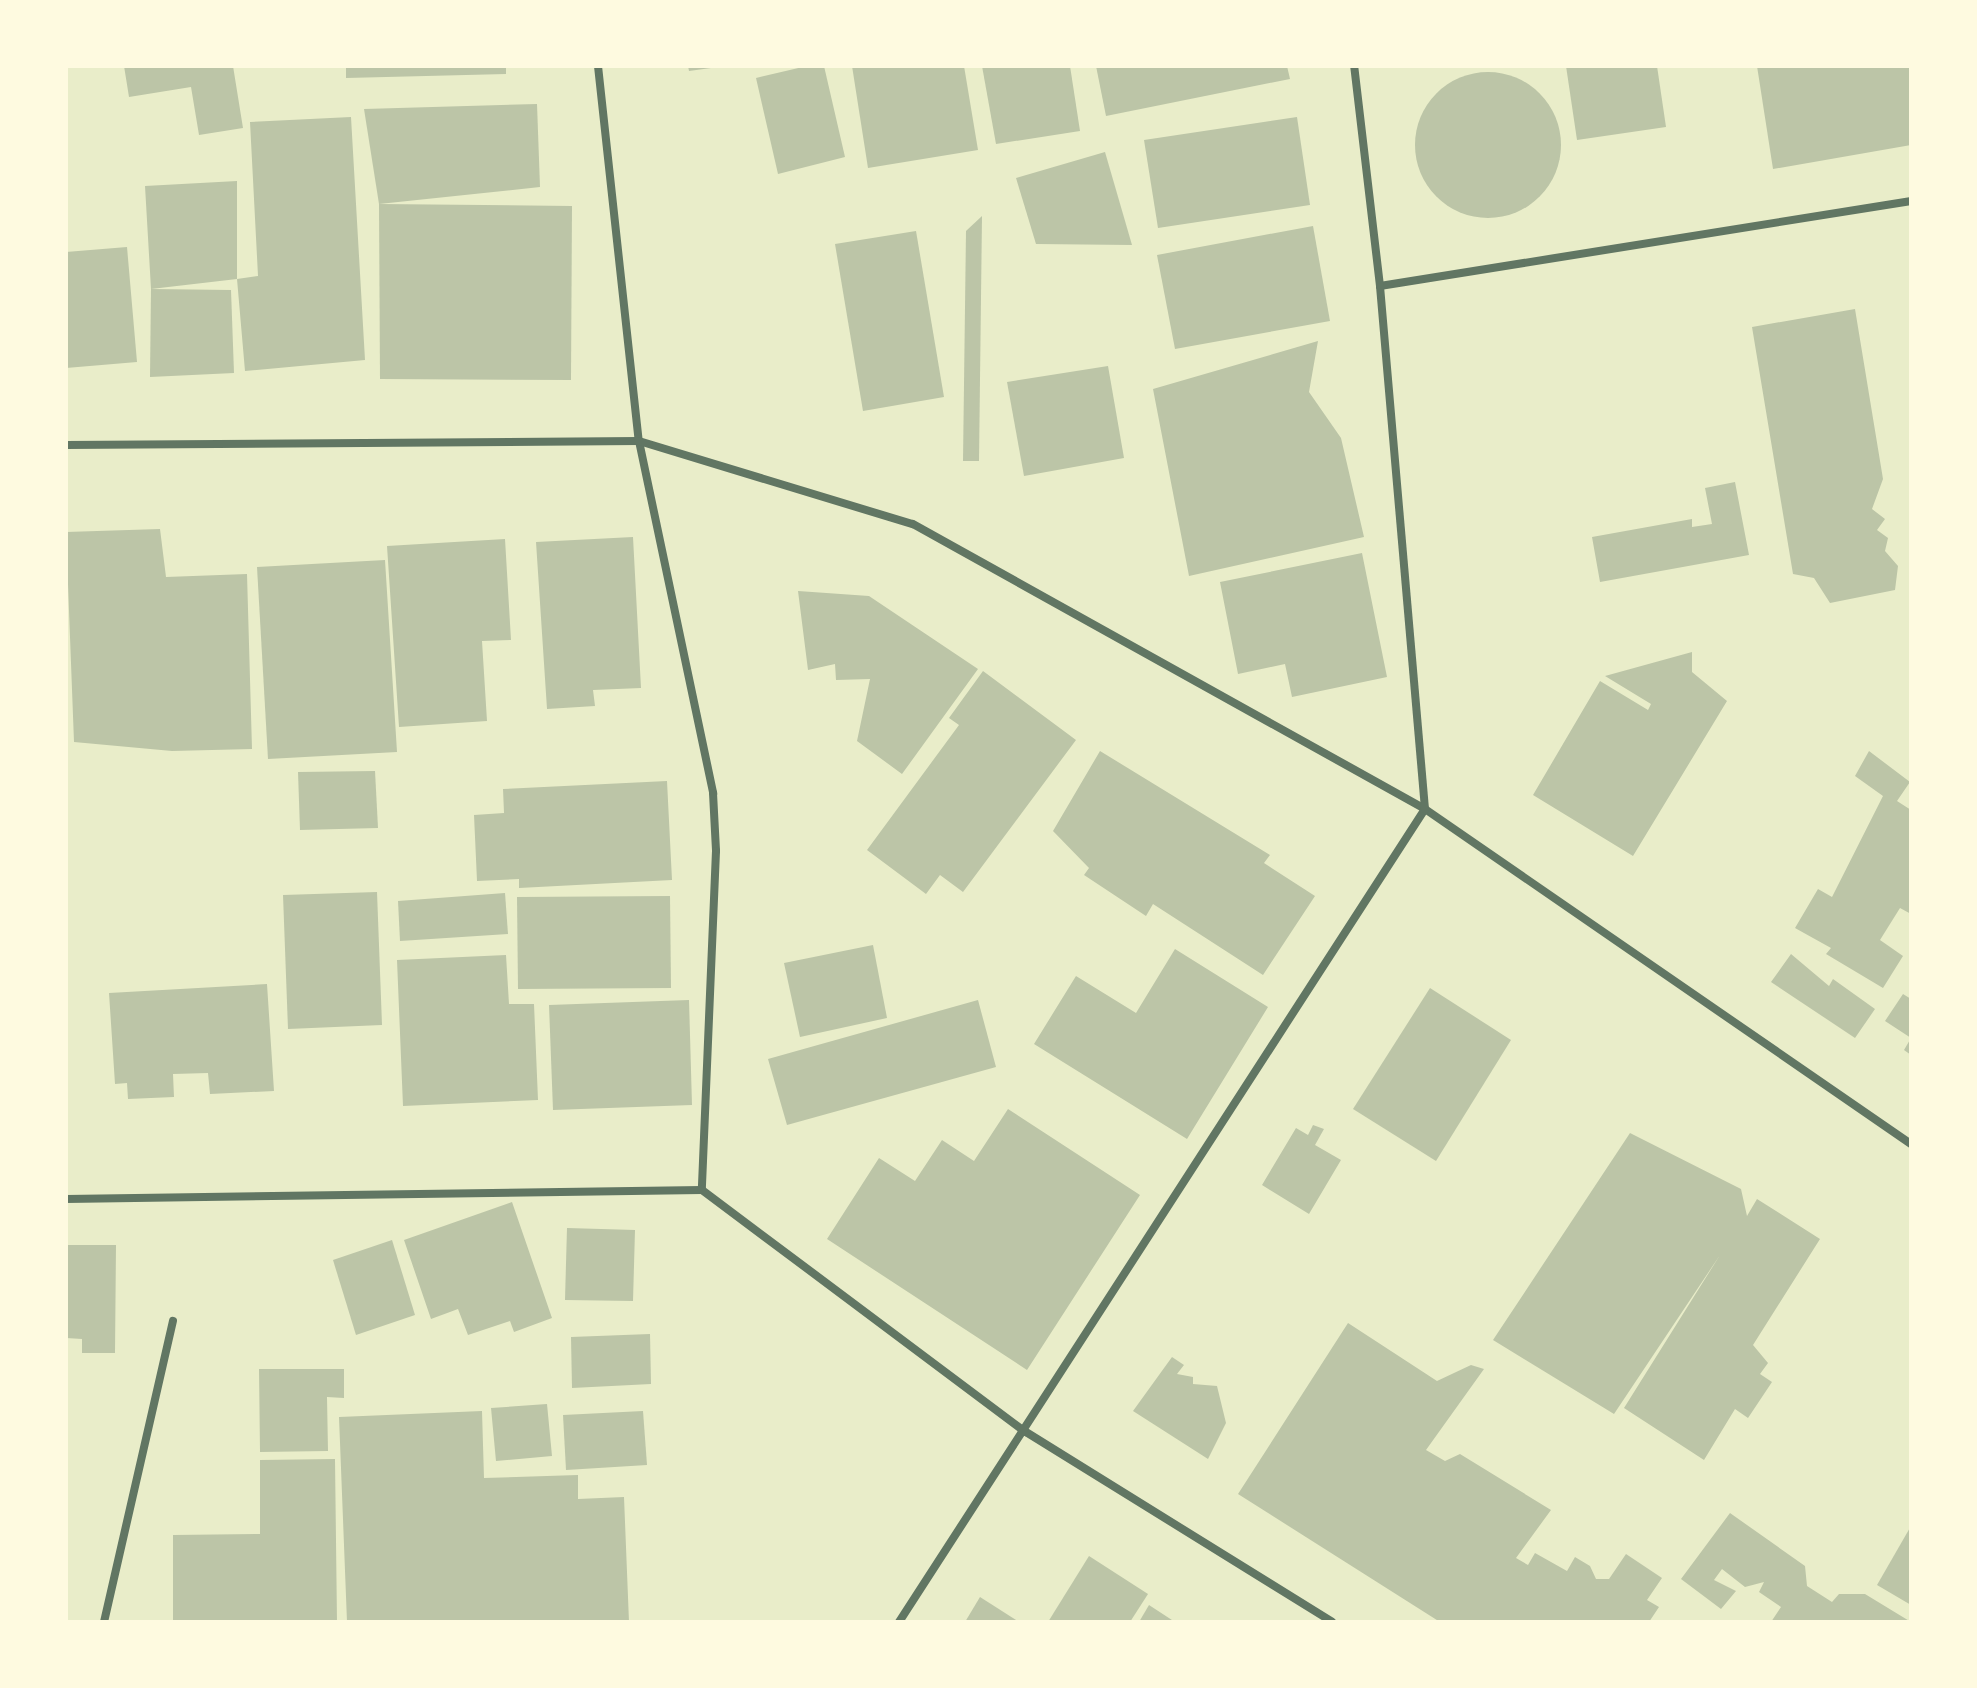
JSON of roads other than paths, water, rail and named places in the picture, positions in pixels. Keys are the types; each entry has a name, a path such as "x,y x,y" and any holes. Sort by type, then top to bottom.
{"street":[{"path":"598,66 639,441 713,793 716,851 702,1190"},
{"path":"899,1622 1026,1432 1425,809 1380,286 1354,66"},
{"path":"1380,286 1911,201"},
{"path":"66,445 639,441 913,524 1425,809 1911,1144"},
{"path":"66,1199 702,1190 1026,1432 1332,1622"},
{"path":"104,1622 173,1321"}]}
